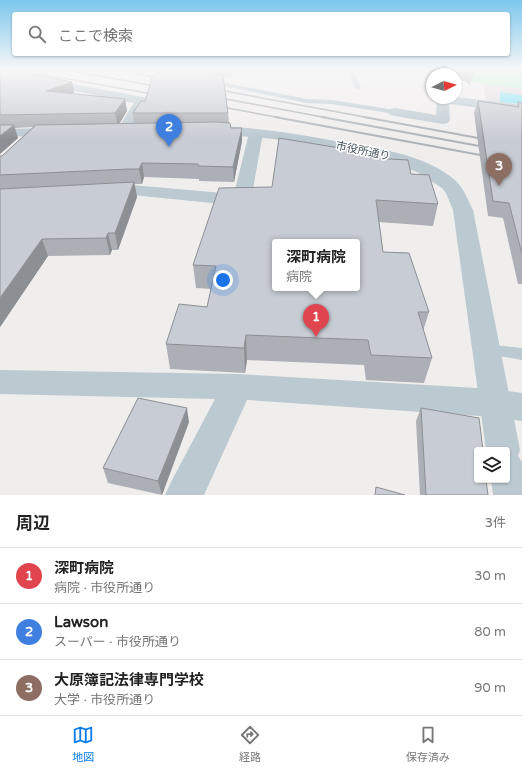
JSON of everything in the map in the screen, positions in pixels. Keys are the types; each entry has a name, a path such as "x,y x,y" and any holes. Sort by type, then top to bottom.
{"street":[{"path":"100,92 142,100 116,131 147,131"},
{"path":"462,101 522,109"},
{"path":"395,112 445,123 443,104"},
{"name":"市役所通り","path":"193,131 256,132 294,137 387,156 406,161 426,170 448,184 456,193 463,210 485,348 508,405 503,447"},
{"path":"0,133 72,132"},
{"path":"93,192 132,190 242,200 256,132"},
{"path":"18,149 35,133"},
{"path":"0,382 238,387 508,405"},
{"path":"184,495 238,387"},
{"path":"510,483 512,495"}],"lane":[{"path":"262,92 307,101 332,102 395,112"},
{"path":"485,348 522,354"}],"shaded area":[{"path":"484,92 522,92 522,108 486,103"}],"water":[{"path":"500,92 522,95 522,104 500,102"}],"building":[{"path":"0,92 57,92 125,99 115,113 0,115"},
{"path":"148,92 225,92 228,113 133,113 141,101 145,101"},
{"path":"478,101 519,107 518,102 522,103 522,254 509,203 493,201"},
{"path":"230,123 231,128 242,128 233,167 198,166 198,164 142,163 139,169 0,175 0,156 2,156 36,125"},
{"path":"0,125 14,125 0,136"},
{"path":"279,138 370,153 370,158 408,160 411,174 429,175 438,204 376,200 383,252 409,253 429,312 418,312 432,358 371,355 368,340 246,335 244,348 166,344 179,304 207,307 216,266 193,265 219,188 272,187"},
{"path":"134,182 115,233 108,233 106,238 42,239 0,298 0,189"},
{"path":"138,398 187,408 158,481 103,468"},
{"path":"421,408 479,418 483,447 474,447 474,483 486,483 488,495 426,495"},
{"path":"376,487 405,495 375,495"}],"railway":[{"path":"142,92 158,95"},
{"path":"231,92 370,118"},
{"path":"215,97 328,118"},
{"path":"217,106 281,118"},
{"path":"275,117 491,157"},
{"path":"322,117 490,148"},
{"path":"364,117 489,140"}],"place":[{"name":"Lawson","path":"169,147"},
{"name":"大原簿記法律専門学校","path":"499,186"},
{"name":"深町病院","path":"316,337"}]}
